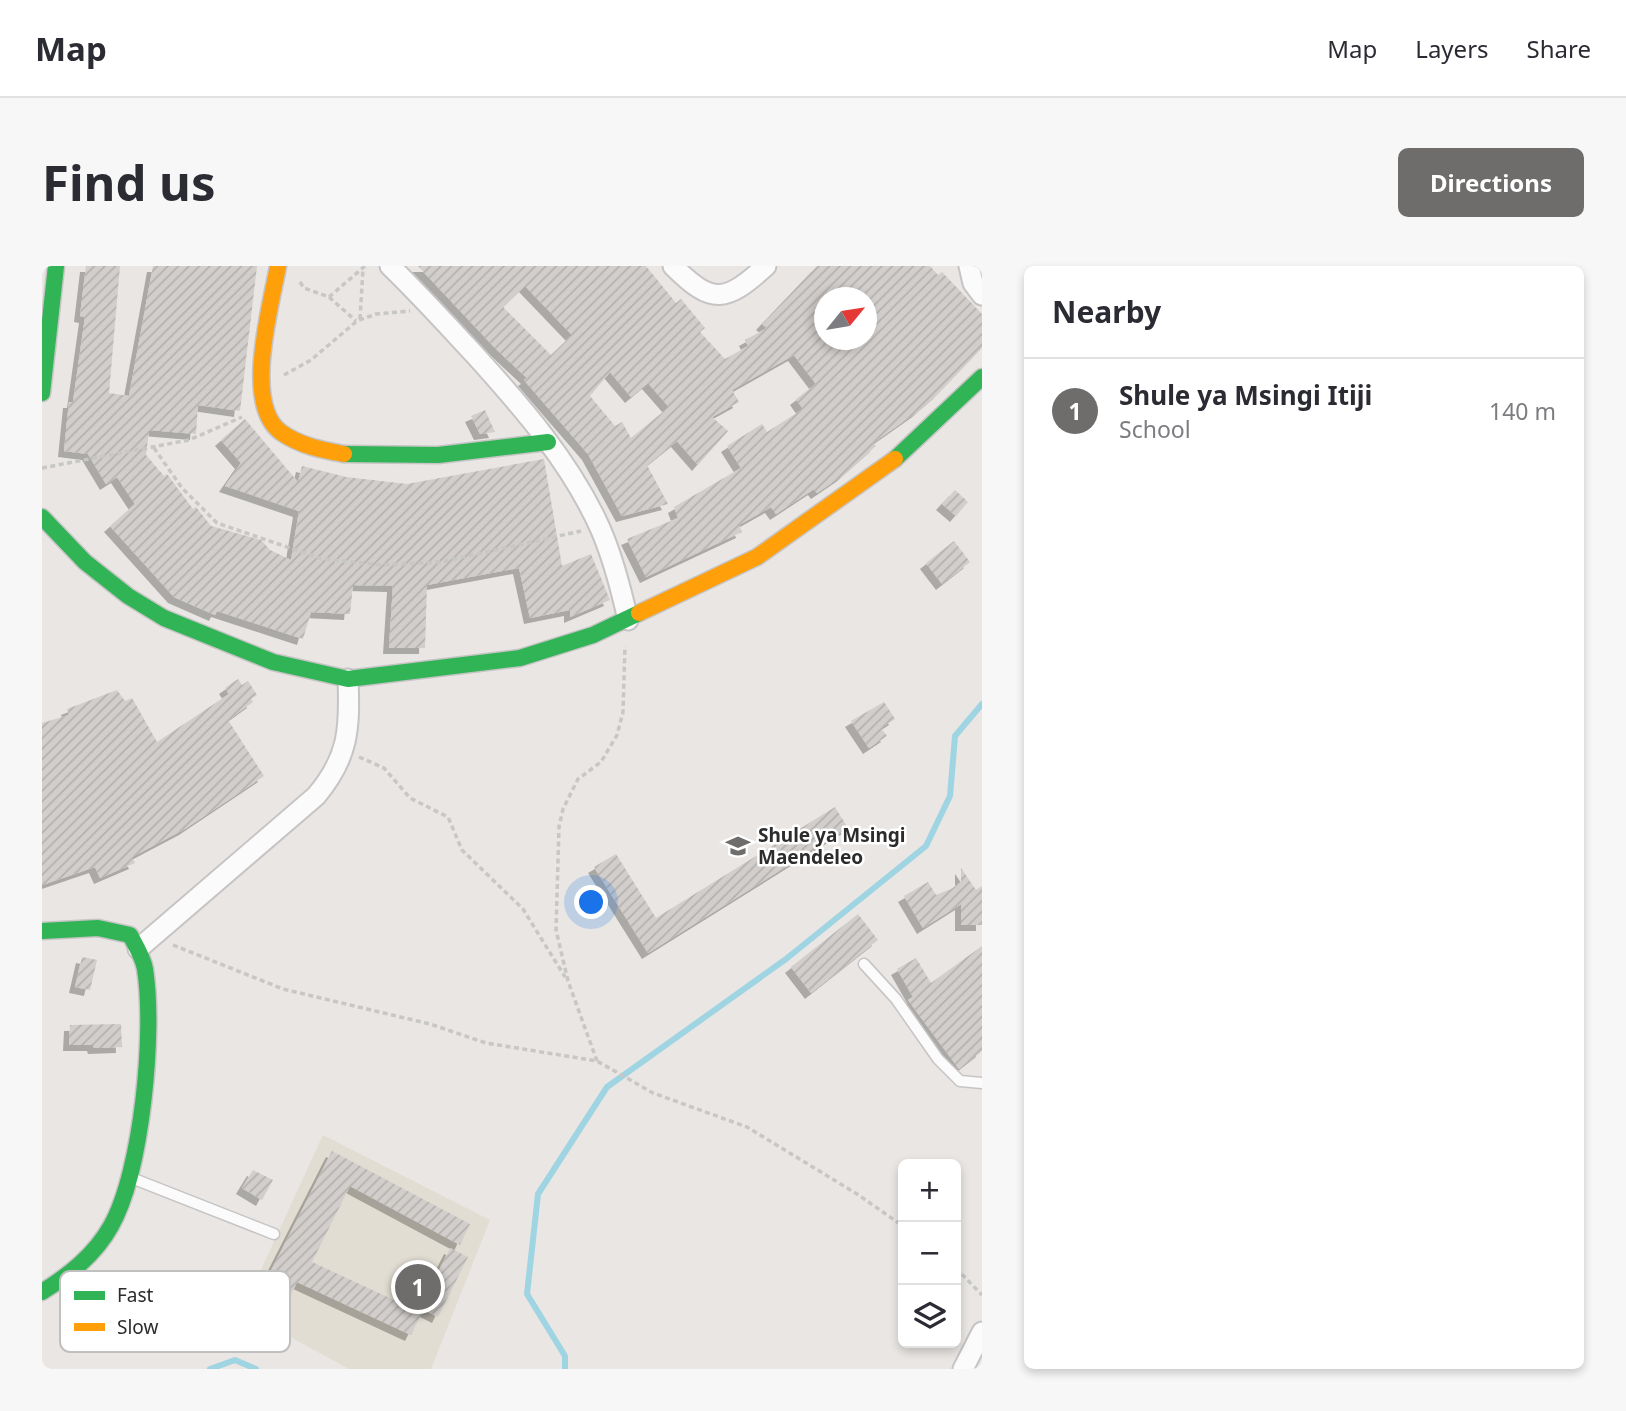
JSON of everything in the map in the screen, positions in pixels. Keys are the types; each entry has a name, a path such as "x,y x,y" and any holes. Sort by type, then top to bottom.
{"street":[{"path":"42,393 56,266"},
{"path":"390,266 435,309 514,396 548,442 600,527 617,573 628,620"},
{"path":"673,266 702,292 723,297 739,290 766,266"},
{"path":"969,266 973,283 982,295"},
{"path":"278,268 262,382 263,407 274,428 303,446 395,459 548,442"},
{"path":"42,517 85,562 128,596 164,618 273,662 348,679 520,658 593,635 757,558 886,467 982,377"},
{"path":"74,1271 99,1245 116,1218 128,1177 143,1083 147,1030 145,943 316,796 335,774 345,749 350,715 348,679"},
{"path":"42,931 79,927 114,929 145,943"},
{"path":"42,1292 60,1281"},
{"path":"964,1369 982,1332"}],"lane":[{"path":"864,964 896,999 938,1059 960,1081 982,1083"},
{"path":"128,1177 274,1234"}],"path":[{"path":"358,320 364,267"},
{"path":"329,297 364,267"},
{"path":"278,268 294,277 304,288 329,297 358,320"},
{"path":"262,382 285,375 311,360 358,320 376,314 435,309"},
{"path":"42,468 189,440 263,407"},
{"path":"154,447 182,488 217,523 322,559 384,565 441,562 600,527"},
{"path":"597,1061 568,981 556,930 559,827 563,809 578,779 601,762 617,735 623,712 628,620"},
{"path":"345,749 366,762 384,768 410,798 448,817 463,850 523,909 568,981"},
{"path":"145,943 283,989 430,1024 486,1042 597,1061 653,1093 747,1128 857,1194 898,1223"},
{"path":"961,1273 982,1295"}],"shaded area":[{"path":"323,1135 490,1220 431,1369 349,1369 290,1337 290,1271 260,1271"}],"building":[{"path":"86,266 120,266 109,393 129,396 153,266 257,266 240,411 198,405 196,434 149,430 146,455 164,476 167,474 193,509 196,507 211,526 261,540 270,550 291,560 299,511 225,486 241,463 221,440 245,419 298,482 302,466 346,477 407,484 544,459 562,566 591,554 610,600 570,617 570,610 530,618 519,568 427,585 425,648 389,648 393,586 353,585 350,614 311,612 303,639 217,611 215,615 174,597 110,526 135,504 117,477 106,484 88,454 64,451 69,402 73,402 85,317 80,316"},
{"path":"418,266 646,266 676,303 681,299 705,328 700,332 725,359 748,346 745,340 767,328 762,324 817,266 930,266 938,275 942,272 982,314 982,348 939,393 873,443 876,446 842,476 817,493 814,489 776,514 771,507 739,525 742,532 646,577 627,539 678,518 674,507 741,468 727,446 762,424 767,432 803,409 796,399 816,384 794,355 732,390 739,402 712,417 728,431 698,465 677,441 647,465 668,504 622,516 588,454 524,380 527,378","holes":["525,286 572,335 551,355 503,307","610,372 631,397 648,383 669,407 631,438 622,422 615,426 590,396"]},
{"path":"485,410 495,432 480,434 471,416"},
{"path":"955,490 968,502 956,516 942,504"},
{"path":"954,541 970,562 942,584 926,563"},
{"path":"238,679 242,685 248,681 257,695 251,699 253,702 228,720 264,776 185,829 132,857 135,863 100,878 95,867 42,885 42,723 69,715 67,709 117,690 125,701 132,698 157,742 229,694 225,688"},
{"path":"884,702 895,719 881,728 887,736 869,748 851,721"},
{"path":"835,807 848,828 648,953 594,867 616,854 656,918"},
{"path":"961,868 976,890 982,886 982,925 961,925 961,904 923,928 904,896 928,882 936,895 951,889 961,882"},
{"path":"858,914 878,940 811,993 791,967"},
{"path":"982,946 982,1051 959,1069 908,1000 913,997 897,969 916,958 931,983"},
{"path":"82,957 97,960 90,990 75,987"},
{"path":"121,1024 122,1047 69,1045 70,1025"},
{"path":"332,1151 470,1224 460,1245 350,1186 312,1262 422,1313 411,1335 297,1282 290,1296 290,1271 271,1271"},
{"path":"253,1170 273,1180 262,1200 242,1188"},
{"path":"450,1248 468,1257 438,1317 420,1308"}],"waterway":[{"path":"565,1369 565,1356 527,1294 538,1194 607,1087 786,959 926,846 950,796 955,736 982,704"},
{"path":"210,1369 235,1360 256,1369"}],"traffic: fast":[{"path":"42,393 56,266"},
{"path":"895,459 982,377"},
{"path":"344,454 438,455 548,442"},
{"path":"42,517 85,562 128,596 164,618 273,662 348,679 520,658 593,635 639,613"},
{"path":"42,931 98,928 130,935 145,969 148,996 147,1064 131,1172 122,1202 105,1236 71,1271"},
{"path":"42,1292 60,1279"}],"traffic: slow":[{"path":"278,266 262,354 261,379 270,420 282,433 304,444 344,454"},
{"path":"639,613 757,557 895,459"}],"place":[{"name":"Shule ya Msingi Maendeleo","path":"738,846"},
{"name":"Shule ya Msingi Itiji","path":"418,1287"}]}
